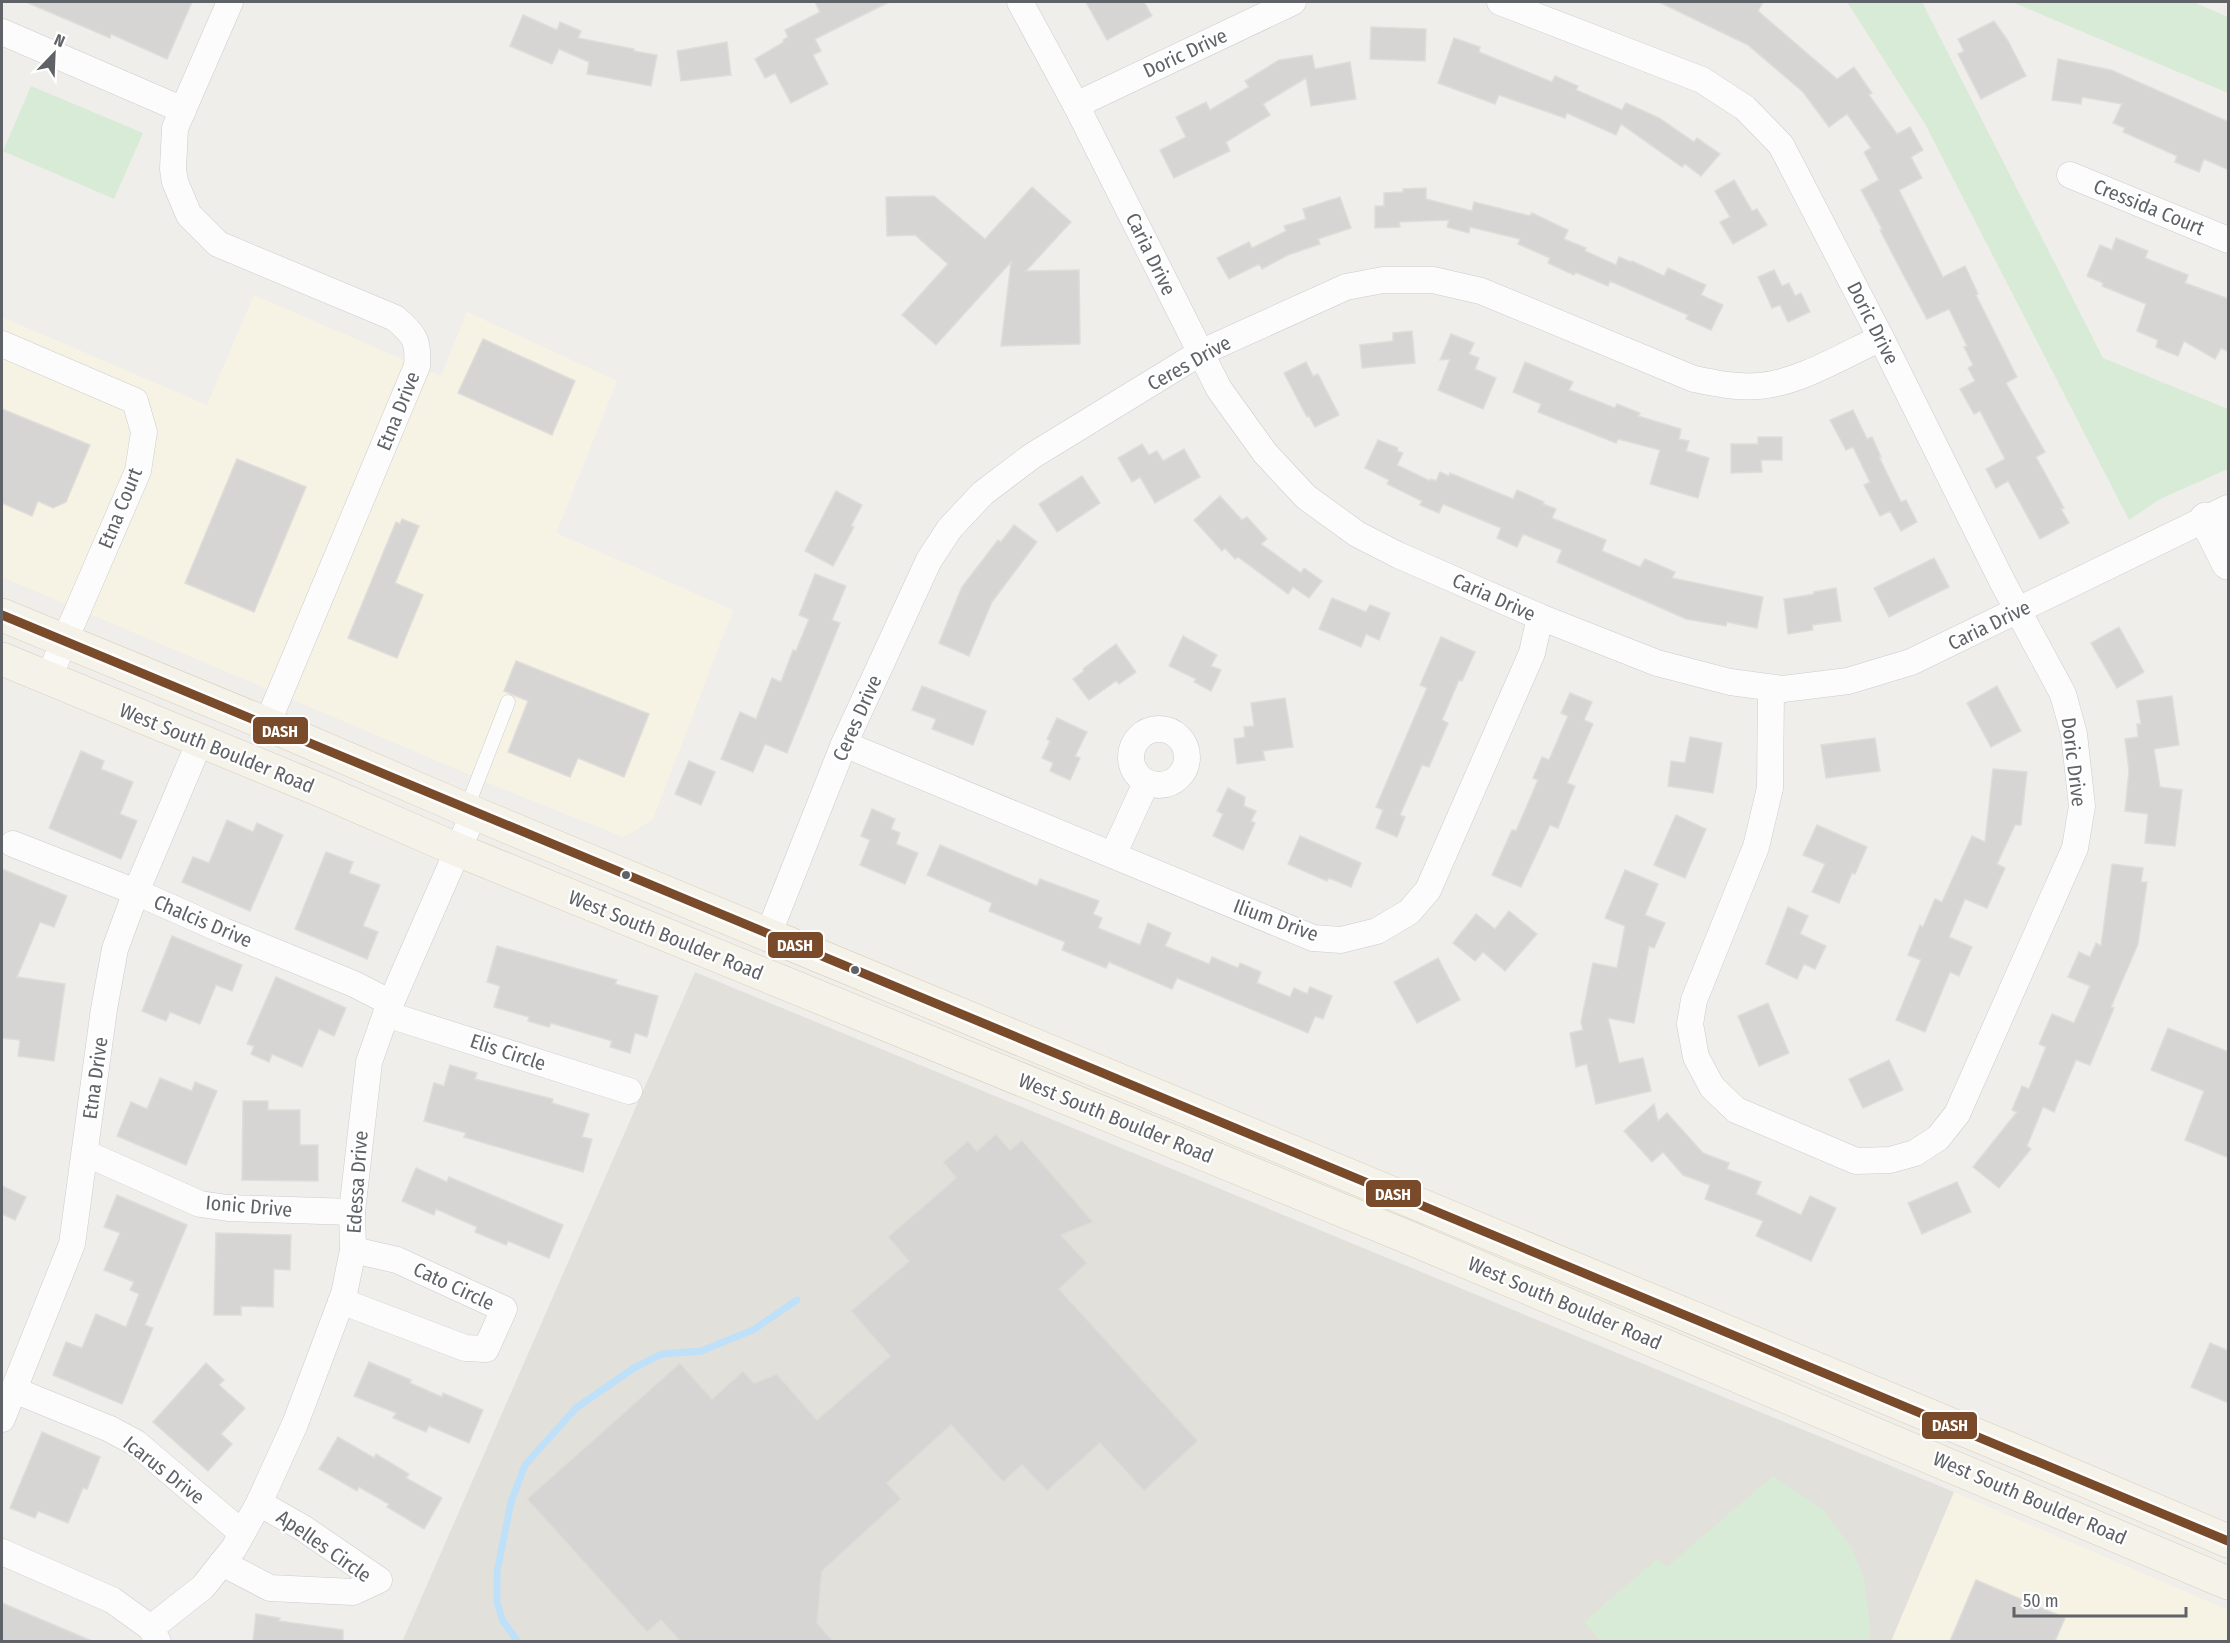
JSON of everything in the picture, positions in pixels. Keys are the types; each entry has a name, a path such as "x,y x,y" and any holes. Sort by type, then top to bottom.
{"main road":[{"name":"West South Boulder Road","path":"2,615 267,724 470,812 2229,1541"},
{"name":"West South Boulder Road","path":"2,659 320,789 458,850 1411,1239 2229,1582"}],"street":[{"name":"Etna Drive","path":"230,2 175,128 172,148 175,182 189,215 218,244 395,318 411,332 418,348 417,366 267,724"},
{"name":"Caria Drive","path":"1020,2 1076,105 1219,389 1265,453 1306,497 1367,539 1540,618 1657,663 1730,682 1771,689 1848,681 1911,662 2217,513"},
{"name":"Doric Drive","path":"1076,105 1293,2"},
{"name":"Doric Drive","path":"1500,2 1702,80 1745,108 1781,145 2063,694 2074,734 2082,806 2075,848 1957,1114 1938,1138 1915,1153 1890,1160 1856,1161 1736,1110 1712,1087 1696,1057 1690,1024 1694,1000 1756,847 1770,788 1771,689"},
{"path":"2,32 183,110"},
{"name":"Cressida Court","path":"2070,175 2229,240"},
{"name":"Ceres Drive","path":"768,935 844,744 929,560 950,528 983,493 1032,456 1200,353 1346,286 1383,280 1433,280 1481,291 1694,379 1726,386 1760,386 1793,378 1881,338"},
{"name":"Etna Court","path":"2,344 135,401 144,432 138,471 48,679"},
{"path":"2217,513 2229,563"},
{"name":"Ilium Drive","path":"844,744 1313,938 1341,940 1377,932 1409,912 1428,890 1532,653 1540,618"},
{"name":"Etna Drive","path":"2,1419 72,1244 104,1009 115,949 136,892 200,741"},
{"path":"1113,855 1146,783"},
{"name":"Edessa Drive","path":"155,1635 203,1587 233,1548 259,1503 296,1424 341,1301 353,1250 352,1212 369,1062 389,1008 458,850 470,812"},
{"name":"Chalcis Drive","path":"13,844 136,892 354,984 389,1008"},
{"name":"Elis Circle","path":"389,1008 629,1091"},
{"name":"Ionic Drive","path":"85,1153 200,1204 228,1208 352,1212"},
{"name":"Cato Circle","path":"341,1301 465,1348 486,1349 504,1309 397,1260 353,1250"},
{"name":"Icarus Drive","path":"14,1390 110,1429 136,1443 233,1548"},
{"name":"Apelles Circle","path":"233,1548 270,1588 353,1592 379,1580 303,1528 259,1503"},
{"path":"2,1552 112,1600 155,1635"}],"lane":[{"path":"470,812 508,702"}],"shaded area":[{"path":"254,295 441,376 467,312 617,381 556,533 733,610 653,819 624,837 525,798 2,577 2,317 207,405"},
{"path":"695,972 1954,1492 1891,1641 402,1642"},
{"path":"1954,1492 2228,1610 2228,1641 1891,1642"}],"green space":[{"path":"1847,2 1922,2 2103,358 2228,409 2228,469 2160,499 2129,520 1925,124"},
{"path":"2012,2 2193,2 2228,17 2228,93"},
{"path":"31,86 143,133 114,199 3,151"},
{"path":"1773,1476 1824,1511 1851,1547 1865,1582 1870,1633 1868,1641 1601,1641 1584,1622 1657,1559 1667,1567"}],"building":[{"path":"26,2 192,2 167,59 111,34 110,38"},
{"path":"815,2 889,2 815,39 821,51 813,55 828,84 791,103 775,73 765,78 755,59 784,42 783,40 788,37 785,30 820,12"},
{"path":"1086,2 1144,2 1152,16 1107,40"},
{"path":"1659,2 1763,2 1758,11 1837,79 1854,67 1872,93 1869,95 1897,134 1910,127 1923,150 1911,157 1922,178 1899,190 1943,277 1965,266 1978,294 1976,295 2017,377 2006,383 2045,452 2036,457 2064,508 2061,509 2069,523 2040,539 2008,481 1996,488 1986,469 2005,459 1980,411 1974,414 1960,389 1975,381 1968,368 1973,365 1964,347 1967,346 1949,309 1927,319 1880,230 1882,229 1861,190 1879,180 1864,152 1871,148 1847,114 1829,127 1803,92 1748,45"},
{"path":"523,15 557,30 560,22 581,31 578,38 657,55 651,86 587,74 589,62 559,49 552,64 510,46"},
{"path":"1994,21 2008,41 2026,76 1981,99 1958,54 1964,51 1958,39"},
{"path":"1371,27 1426,29 1425,61 1370,59"},
{"path":"1454,38 1480,47 1479,52 1552,82 1555,76 1578,86 1576,90 1622,110 1626,103 1659,118 1694,142 1697,138 1720,154 1701,176 1685,164 1682,167 1621,124 1616,135 1567,113 1565,118 1499,95 1495,104 1438,83"},
{"path":"727,42 731,75 681,81 677,51"},
{"path":"1312,55 1315,69 1350,62 1356,99 1311,106 1306,78 1263,104 1270,115 1226,142 1230,151 1174,178 1160,150 1186,137 1176,117 1206,102 1210,110 1249,87 1245,81 1279,60"},
{"path":"2058,59 2111,70 2229,122 2229,170 2204,159 2199,172 2175,162 2177,156 2123,132 2125,128 2113,123 2122,104 2082,97 2081,104 2052,100"},
{"path":"1734,180 1752,211 1757,209 1767,225 1733,244 1720,222 1730,217 1715,191"},
{"path":"1032,187 1071,222 1026,271 1079,270 1080,344 1001,346 1011,262 936,345 902,315 948,264 915,235 887,236 886,197 934,196 985,239"},
{"path":"1426,188 1426,199 1472,211 1474,202 1530,216 1532,213 1568,230 1564,239 1586,248 1585,251 1616,265 1619,257 1632,261 1664,276 1668,268 1706,285 1701,295 1723,305 1711,330 1686,319 1688,315 1610,281 1608,286 1575,272 1574,275 1548,263 1550,258 1518,244 1520,239 1470,227 1469,233 1447,227 1449,220 1399,222 1400,227 1375,228 1375,206 1384,206 1384,193"},
{"path":"1340,197 1351,228 1318,239 1320,244 1288,255 1262,269 1259,264 1229,279 1217,258 1249,242 1252,248 1286,231 1284,226 1306,219 1303,209"},
{"path":"2116,238 2148,251 2145,258 2188,275 2185,283 2229,299 2229,352 2221,348 2215,359 2184,341 2178,356 2156,347 2158,340 2137,331 2146,304 2102,286 2103,283 2087,276 2100,245 2112,250"},
{"path":"1774,270 1782,286 1789,283 1795,296 1801,293 1810,312 1788,322 1780,305 1772,308 1758,277"},
{"path":"1412,331 1415,363 1362,368 1360,345 1393,341 1393,333"},
{"path":"1451,334 1474,343 1469,354 1479,358 1475,369 1496,378 1483,409 1438,390 1450,359 1440,360"},
{"path":"483,339 575,381 552,435 458,393"},
{"path":"1306,362 1313,376 1318,374 1339,415 1315,427 1309,416 1307,417 1284,373"},
{"path":"1525,362 1573,382 1569,390 1615,408 1617,404 1640,413 1638,416 1681,429 1679,439 1689,441 1686,451 1709,458 1698,498 1650,484 1660,450 1618,439 1616,443 1538,412 1541,404 1513,392"},
{"path":"2,409 90,445 66,502 53,508 38,501 32,516 2,503"},
{"path":"1853,410 1867,439 1872,437 1901,502 1906,500 1917,522 1901,531 1890,511 1880,516 1864,485 1870,482 1853,447 1846,450 1830,420"},
{"path":"1758,437 1782,437 1782,460 1761,460 1762,472 1731,473 1731,444 1758,444"},
{"path":"1378,440 1398,448 1397,451 1403,453 1397,465 1430,481 1431,479 1436,481 1440,472 1449,476 1450,473 1513,499 1517,490 1544,502 1543,504 1556,509 1552,518 1606,540 1602,551 1640,567 1645,559 1675,572 1672,578 1763,597 1757,628 1727,622 1726,626 1686,619 1557,562 1562,550 1523,534 1517,547 1497,538 1501,528 1443,504 1439,513 1420,505 1422,501 1387,484 1389,480 1365,468"},
{"path":"1142,444 1149,455 1157,451 1163,461 1184,449 1200,477 1155,503 1140,477 1132,482 1118,458"},
{"path":"237,459 306,487 254,612 185,583"},
{"path":"1082,476 1100,503 1057,532 1039,504"},
{"path":"836,491 862,505 851,526 854,527 833,566 805,551"},
{"path":"1220,496 1242,520 1247,517 1267,539 1261,544 1301,573 1304,568 1322,581 1309,598 1293,587 1288,594 1238,557 1235,559 1225,548 1222,551 1194,520"},
{"path":"402,519 419,526 395,583 423,595 397,658 348,638 396,522 400,524"},
{"path":"1014,525 1037,542 992,602 969,656 939,643 962,587 998,540 1001,542"},
{"path":"1934,558 1949,587 1889,617 1874,588"},
{"path":"815,574 846,586 832,620 840,623 787,753 765,744 753,772 721,759 740,712 756,719 772,678 781,682 793,650 796,651 809,619 799,615"},
{"path":"1836,588 1841,621 1812,625 1813,630 1788,634 1784,599"},
{"path":"1332,598 1366,612 1370,605 1390,613 1379,640 1366,634 1361,647 1319,629"},
{"path":"2119,627 2144,672 2117,688 2091,643"},
{"path":"1183,636 1217,655 1211,666 1221,670 1211,691 1194,682 1196,679 1169,666"},
{"path":"1441,637 1475,652 1462,681 1459,680 1442,720 1448,723 1429,767 1422,765 1400,815 1405,817 1397,837 1376,828 1383,810 1376,807 1427,688 1420,685"},
{"path":"1116,644 1136,672 1119,684 1116,681 1089,700 1073,679"},
{"path":"516,661 649,714 624,777 578,758 570,777 508,752 528,701 504,691"},
{"path":"922,686 986,711 973,745 932,729 936,719 912,710"},
{"path":"1997,686 2021,731 1991,747 1967,703"},
{"path":"1570,693 1592,702 1584,720 1593,724 1567,783 1575,786 1558,828 1550,825 1521,887 1492,875 1512,830 1516,831 1538,780 1533,778 1542,757 1549,760 1568,716 1561,713"},
{"path":"2172,696 2179,745 2154,749 2160,787 2182,790 2175,846 2145,843 2148,814 2125,811 2129,770 2125,739 2138,737 2137,724 2141,724 2137,701"},
{"path":"1285,698 1293,747 1263,751 1265,760 1237,764 1234,739 1245,737 1244,727 1254,726 1251,703"},
{"path":"1057,718 1087,732 1075,756 1080,758 1070,780 1050,771 1053,763 1042,758 1050,741 1047,739"},
{"path":"1690,737 1722,743 1713,793 1668,786 1671,761 1685,763"},
{"path":"1875,738 1880,771 1826,778 1821,745"},
{"path":"81,751 104,761 101,769 133,782 120,814 137,821 121,859 49,828"},
{"path":"689,761 715,772 701,805 675,794"},
{"path":"1993,769 2027,772 2021,825 2015,825 1997,864 2005,868 1987,908 1965,899 1949,937 1972,947 1959,976 1950,972 1925,1032 1896,1020 1921,960 1908,955 1920,925 1923,927 1935,899 1942,902 1972,836 1985,842"},
{"path":"1228,788 1245,797 1244,806 1256,811 1251,821 1255,823 1243,850 1213,836 1223,814 1217,811"},
{"path":"872,809 895,819 891,829 900,833 896,844 918,853 905,884 860,865 870,840 861,836"},
{"path":"1676,815 1706,829 1685,878 1654,865"},
{"path":"227,820 253,832 257,823 283,835 250,911 182,882 193,857 209,863"},
{"path":"1817,825 1867,847 1839,903 1812,892 1825,864 1803,855"},
{"path":"1300,836 1361,863 1351,887 1329,878 1327,881 1288,864"},
{"path":"940,845 1037,886 1040,879 1099,901 1093,914 1102,918 1098,928 1140,945 1148,923 1171,933 1165,946 1209,964 1212,957 1238,968 1240,963 1261,972 1257,983 1290,997 1294,988 1307,994 1310,987 1332,996 1323,1019 1315,1016 1308,1033 1177,978 1172,989 1109,962 1106,968 1062,950 1065,942 989,911 992,903 927,875"},
{"path":"326,852 353,862 349,873 380,885 363,926 378,932 367,959 295,929"},
{"path":"2112,864 2143,868 2141,882 2147,882 2138,944 2111,1007 2114,1008 2090,1065 2076,1060 2054,1112 2043,1107 2027,1146 2031,1149 1999,1188 1973,1167 2017,1112 2012,1110 2022,1086 2029,1089 2046,1047 2039,1044 2052,1014 2074,1023 2090,986 2068,977 2079,952 2090,957 2096,943 2101,946"},
{"path":"2,869 67,896 54,927 40,922 17,977 65,984 54,1061 18,1056 20,1040 2,1038"},
{"path":"1625,870 1658,884 1645,915 1665,923 1654,948 1649,946 1634,1023 1608,1018 1619,1063 1643,1058 1651,1091 1596,1104 1587,1064 1576,1067 1570,1033 1583,1030 1581,1022 1593,963 1617,968 1625,926 1605,918"},
{"path":"1788,907 1808,916 1800,934 1826,946 1815,969 1804,964 1797,979 1766,964"},
{"path":"1509,911 1537,934 1505,971 1483,952 1475,961 1453,943 1476,914 1495,929"},
{"path":"172,936 242,965 232,991 216,985 200,1024 170,1012 166,1021 142,1011"},
{"path":"497,946 617,980 615,984 658,996 647,1037 635,1033 630,1053 610,1047 612,1041 551,1023 549,1027 528,1021 529,1017 494,1007 500,986 487,982"},
{"path":"1438,958 1460,1000 1417,1023 1394,982"},
{"path":"276,977 346,1008 334,1036 319,1029 302,1067 272,1054 269,1062 251,1054 254,1046 247,1044"},
{"path":"1768,1003 1789,1053 1759,1066 1738,1016"},
{"path":"2168,1028 2229,1052 2229,1158 2185,1140 2204,1091 2151,1070"},
{"path":"1889,1060 1903,1090 1863,1108 1849,1079"},
{"path":"450,1065 477,1073 475,1079 553,1099 552,1103 589,1114 582,1137 592,1139 583,1172 464,1137 466,1133 424,1121 434,1083 444,1086"},
{"path":"160,1078 192,1091 195,1082 217,1091 186,1165 117,1136 131,1102 147,1109"},
{"path":"243,1101 268,1101 268,1110 300,1110 300,1145 318,1145 318,1181 242,1180"},
{"path":"1654,1104 1658,1121 1667,1113 1703,1153 1729,1163 1727,1169 1761,1182 1756,1194 1801,1215 1810,1196 1836,1208 1811,1261 1756,1236 1763,1221 1705,1199 1710,1185 1683,1175 1663,1152 1652,1162 1624,1131"},
{"path":"996,1134 1010,1150 1022,1140 1093,1222 1061,1235 1087,1263 1059,1289 1198,1441 1144,1491 1100,1443 1047,1491 1022,1465 1003,1482 951,1425 887,1483 901,1499 822,1571 817,1623 833,1641 680,1641 661,1620 647,1632 527,1499 680,1363 712,1399 743,1371 754,1383 777,1374 817,1420 890,1356 851,1311 909,1261 888,1237 956,1178 943,1162 968,1141 977,1151"},
{"path":"416,1168 447,1182 449,1177 563,1225 549,1258 508,1241 506,1245 475,1232 477,1227 436,1209 434,1215 402,1201"},
{"path":"1957,1182 1971,1212 1922,1234 1908,1203"},
{"path":"2,1186 26,1197 15,1220 2,1214"},
{"path":"117,1195 187,1225 145,1325 153,1328 122,1404 53,1375 66,1342 82,1348 96,1314 126,1327 139,1294 130,1290 134,1282 104,1270 120,1233 104,1227"},
{"path":"216,1233 291,1235 290,1270 274,1269 273,1307 241,1306 241,1315 214,1315"},
{"path":"2210,1343 2229,1351 2229,1403 2191,1387"},
{"path":"369,1362 411,1380 410,1383 442,1397 443,1393 483,1410 469,1443 429,1426 426,1432 393,1418 396,1413 354,1396"},
{"path":"206,1363 224,1380 219,1385 245,1408 221,1434 232,1444 208,1471 153,1422"},
{"path":"42,1432 100,1457 87,1489 83,1488 68,1523 38,1511 35,1518 10,1508"},
{"path":"338,1437 374,1458 376,1454 409,1474 406,1478 442,1498 424,1529 387,1507 389,1504 359,1487 357,1491 319,1469"},
{"path":"1976,1580 2065,1618 2055,1641 1950,1641"},
{"path":"2,1603 92,1641 2,1641"},
{"path":"256,1614 280,1618 279,1621 343,1630 343,1641 253,1641"}],"waterway":[{"path":"518,1642 503,1621 497,1603 497,1572 511,1502 525,1465 576,1408 634,1368 662,1354 701,1351 753,1330 797,1300"}],"transit line":[{"name":"DASH","path":"2,615 2228,1541"}]}
